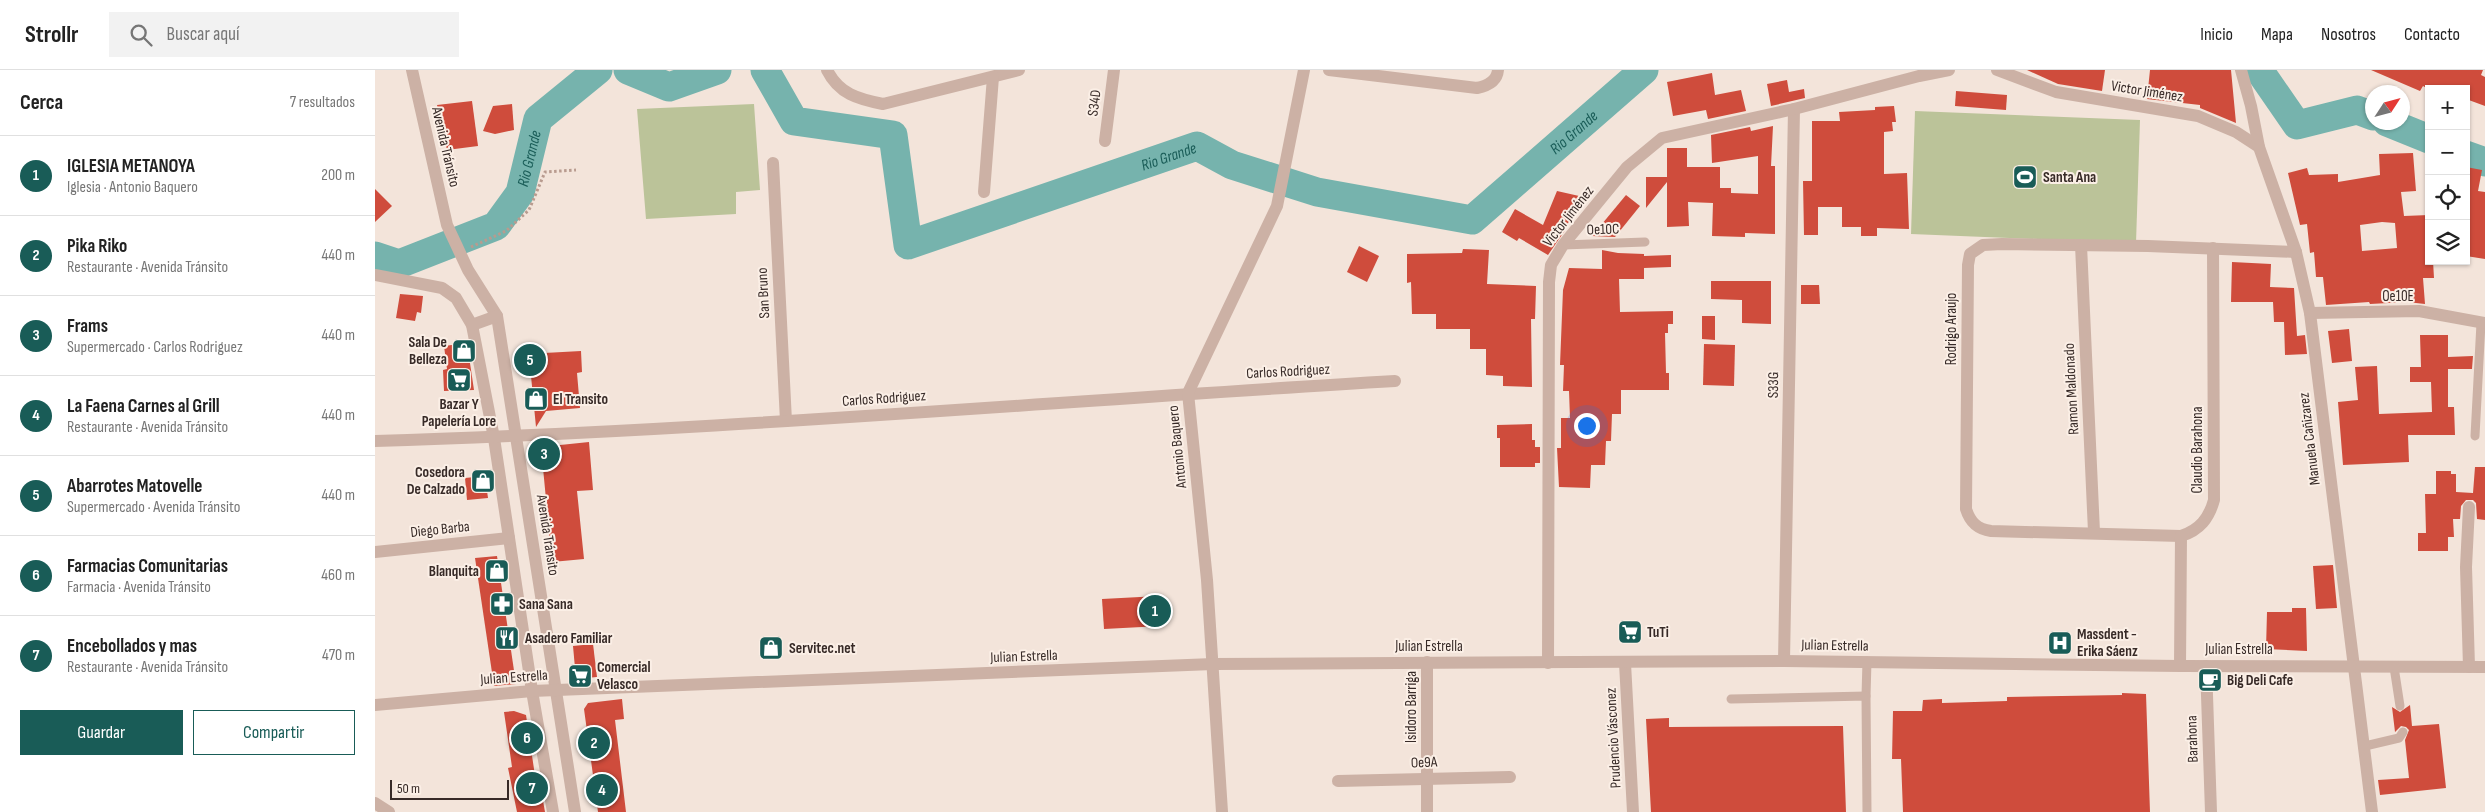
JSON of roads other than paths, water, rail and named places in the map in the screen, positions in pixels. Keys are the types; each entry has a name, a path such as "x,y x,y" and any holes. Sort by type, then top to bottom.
{"street":[{"name":"Avenida Tránsito","path":"412,70 447,225 468,270 497,316 575,812"},
{"path":"827,70 842,91 862,100 883,104 1019,70"},
{"name":"S34D","path":"1105,141 1114,70"},
{"name":"Antonio Baquero","path":"1222,812 1213,664 1188,393 1277,206 1291,142 1303,70"},
{"path":"1329,70 1477,88 1492,82 1497,76 1498,70"},
{"name":"Victor Jiménez","path":"1548,663 1549,282 1551,265 1563,245 1627,167 1662,138 1794,110 1919,76 1949,70"},
{"name":"Victor Jiménez","path":"1997,70 2056,92 2197,116 2236,132 2259,147"},
{"name":"Manuela Cañizarez","path":"2241,70 2251,106 2259,147 2296,252 2310,313 2352,665 2365,746 2372,812"},
{"path":"984,192 993,77"},
{"name":"S33G","path":"1784,660 1794,110"},
{"name":"San Bruno","path":"773,163 786,422"},
{"name":"Rodrigo Araujo","path":"2181,536 1984,530 1972,522 1966,509 1968,265 1970,254 1983,245 2081,245 2296,252"},
{"name":"Ramon Maldonado","path":"2081,245 2093,532"},
{"name":"Claudio Barahona","path":"2181,536 2191,533 2201,525 2211,512 2214,500 2213,248"},
{"path":"375,275 442,288 456,298 472,325 494,438 532,691 553,812"},
{"name":"Oe10E","path":"2310,313 2419,311 2483,323"},
{"path":"472,325 497,316"},
{"name":"Carlos Rodriguez","path":"375,441 494,438 786,422 1188,393 1395,381"},
{"path":"2469,507 2466,568 2469,667"},
{"path":"2180,666 2181,536"},
{"name":"Diego Barba","path":"375,552 509,538"},
{"name":"Julian Estrella","path":"375,705 532,691 1213,664 1625,663 1784,660 2180,666 2352,665 2485,667"},
{"name":"Isidoro Barriga","path":"1427,662 1427,812"},
{"name":"Prudencio Vásconez","path":"1625,663 1633,812"},
{"name":"Barahona","path":"2206,666 2211,812"},
{"name":"Oe9A","path":"1338,781 1427,777 1510,777"},
{"path":"375,803 389,812"}],"lane":[{"name":"Oe10C","path":"1563,245 1645,242"},
{"path":"2475,436 2483,323"},
{"path":"1867,661 1867,812"},
{"path":"2394,667 2401,706"},
{"path":"1731,699 1866,696"},
{"path":"2365,746 2399,738 2403,732"}],"waterway":[{"name":"Rio Grande","path":"375,256 399,264 496,226 520,193 538,119 598,70"},
{"name":"Rio Grande","path":"628,70 669,87 717,70"},
{"name":"Rio Grande","path":"765,70 794,121 893,135 908,245 1197,146 1232,165 1317,192 1472,220 1644,70"},
{"name":"Rio Grande","path":"2259,70 2297,125 2357,110 2365,113"},
{"name":"Rio Grande","path":"2407,130 2425,137"},
{"name":"Rio Grande","path":"2470,156 2485,162"}],"place":[{"name":"Santa Ana","path":"2025,177"},
{"name":"Sala De Belleza","path":"464,351"},
{"name":"Abarrotes Matovelle","path":"530,360"},
{"name":"Bazar Y Papelería Lore","path":"459,380"},
{"name":"El Transito","path":"536,399"},
{"name":"Frams","path":"544,454"},
{"name":"Cosedora De Calzado","path":"483,481"},
{"name":"Blanquita","path":"497,571"},
{"name":"Sana Sana","path":"502,604"},
{"name":"IGLESIA METANOYA","path":"1155,611"},
{"name":"TuTi","path":"1630,632"},
{"name":"Asadero Familiar","path":"507,638"},
{"name":"Massdent - Erika Sáenz","path":"2060,643"},
{"name":"Servitec.net","path":"771,648"},
{"name":"Comercial Velasco","path":"580,676"},
{"name":"Big Deli Cafe","path":"2210,680"},
{"name":"Farmacias Comunitarias","path":"527,738"},
{"name":"Pika Riko","path":"594,743"},
{"name":"Encebollados y mas","path":"532,788"},
{"name":"La Faena Carnes al Grill","path":"602,790"}]}
